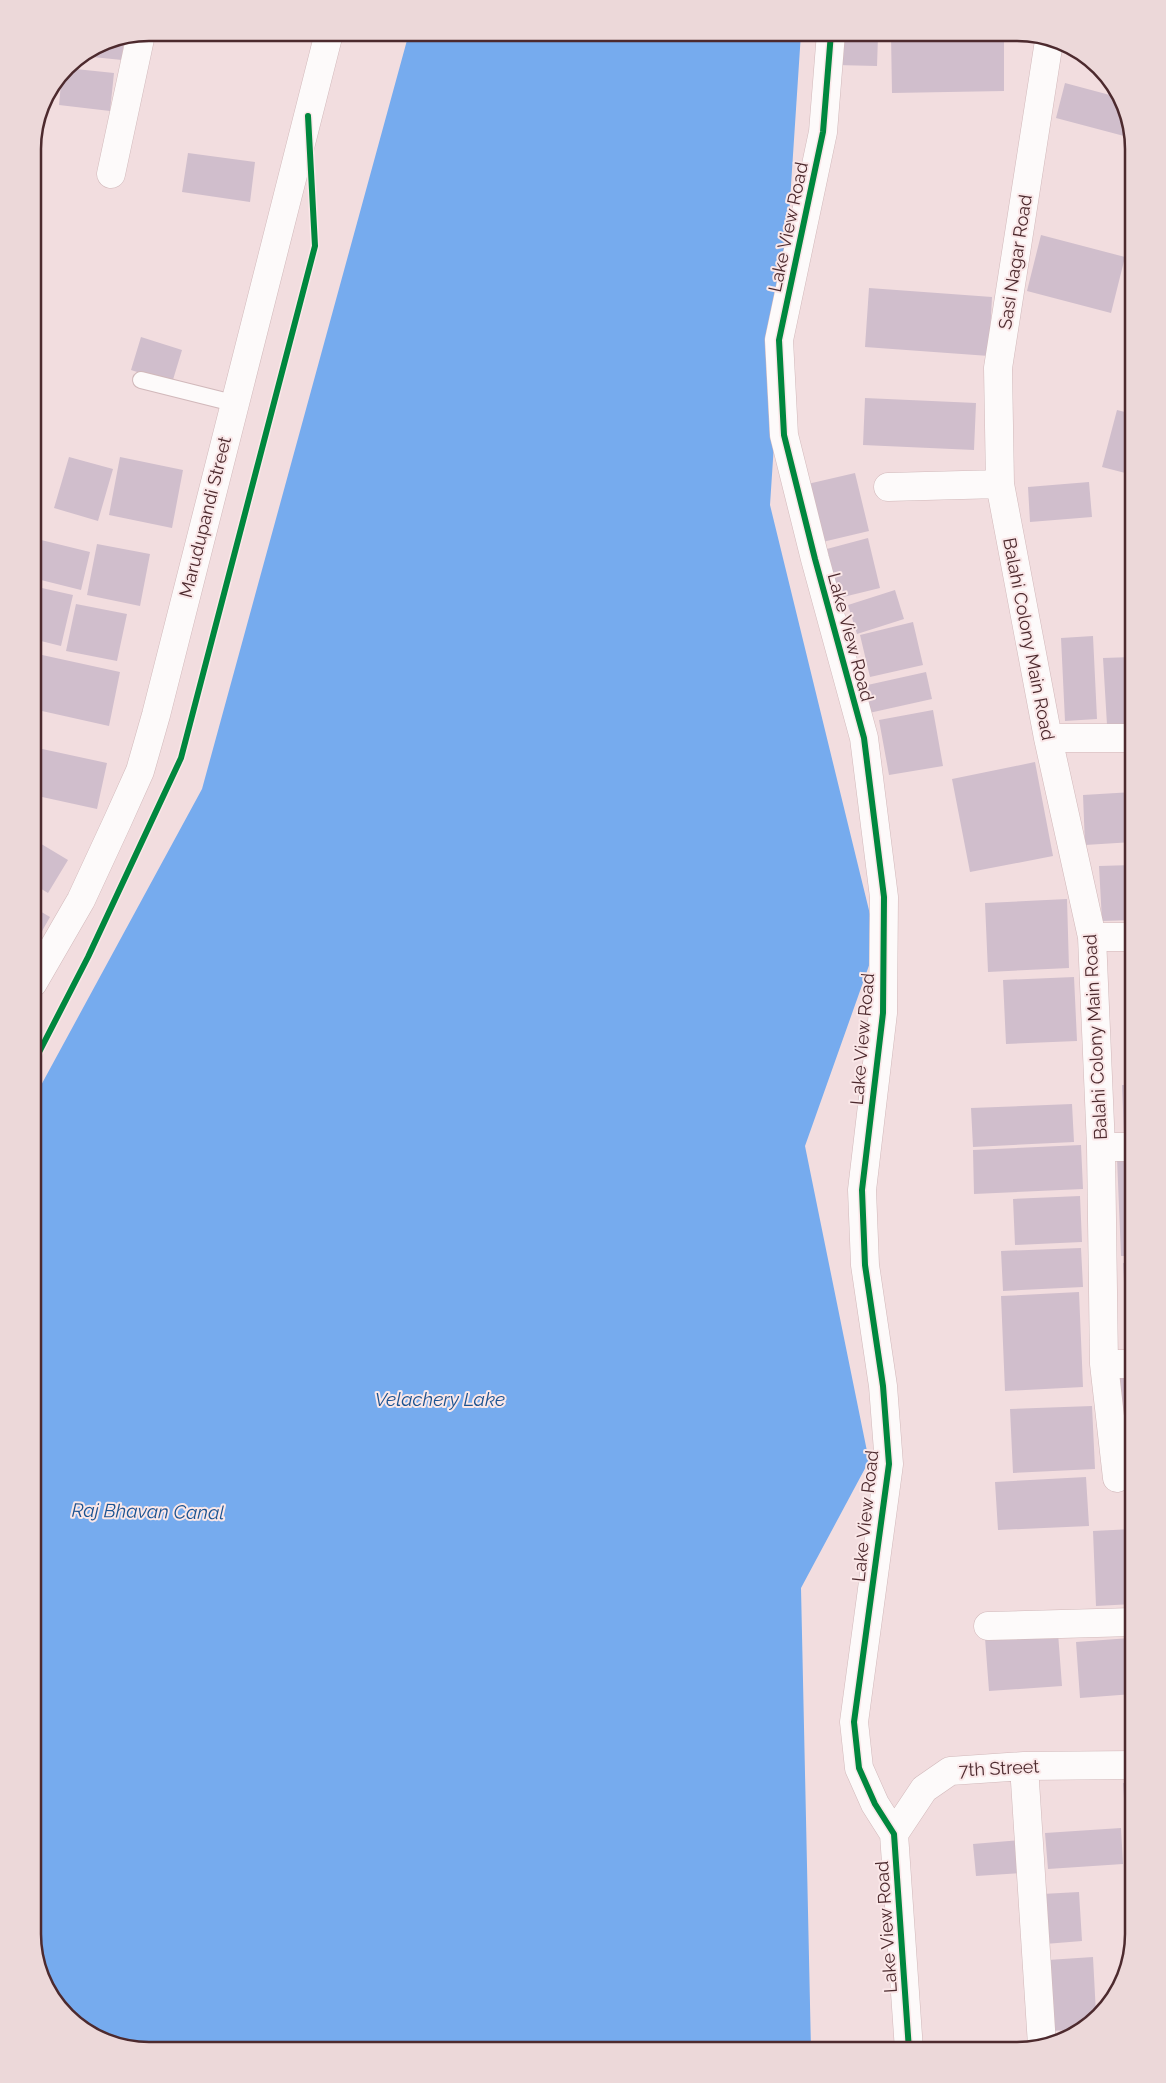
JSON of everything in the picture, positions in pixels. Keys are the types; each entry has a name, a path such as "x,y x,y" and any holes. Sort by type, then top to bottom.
{"street":[{"name":"Marudupandi Street","path":"41,961 81,900 140,771 156,715 233,403 326,41"},
{"name":"Lake View Road","path":"831,41 823,132 779,340 784,435 815,559 864,738 884,897 883,1014 862,1190 865,1265 883,1386 889,1464 854,1722 859,1768 875,1804 894,1834 908,2042"},
{"path":"111,174 139,42"},
{"name":"Sasi Nagar Road","path":"1000,484 998,368 1048,46"},
{"path":"888,487 1000,484"},
{"name":"Balahi Colony Main Road","path":"1000,484 1048,738 1092,937 1101,1147 1104,1364 1116,1478"},
{"path":"1048,738 1125,738"},
{"path":"1092,937 1125,937"},
{"path":"1101,1147 1125,1147"},
{"path":"1104,1364 1125,1364"},
{"path":"988,1626 1125,1622"},
{"name":"7th Street","path":"894,1834 924,1789 950,1771 1024,1766 1125,1764"},
{"path":"1024,1766 1042,2039"}],"lane":[{"path":"141,380 233,403"}],"water":[{"name":"Velachery Lake","path":"407,41 800,41 770,505 877,943 805,1146 869,1461 801,1588 811,2042 143,2042 115,2036 89,2023 68,2005 52,1981 43,1955 41,1940 41,1085 202,789"}],"building":[{"path":"836,41 878,41 877,66 836,65"},
{"path":"891,41 1004,41 1004,91 892,93"},
{"path":"123,45 122,60 93,57"},
{"path":"77,69 114,73 110,111 59,105 61,88"},
{"path":"1065,83 1110,95 1119,115 1124,136 1056,118"},
{"path":"188,153 255,162 250,202 182,192"},
{"path":"1041,235 1125,257 1111,313 1027,291"},
{"path":"869,288 992,297 989,356 865,347"},
{"path":"141,337 182,350 172,383 131,370"},
{"path":"865,398 976,403 974,450 863,445"},
{"path":"1117,410 1125,412 1125,473 1102,467"},
{"path":"69,457 113,469 98,521 54,508"},
{"path":"120,457 183,470 172,528 109,515"},
{"path":"855,473 869,531 814,544 799,486"},
{"path":"1089,482 1092,517 1030,522 1028,487"},
{"path":"868,538 880,588 835,599 823,550"},
{"path":"41,540 90,552 81,590 41,580"},
{"path":"97,544 150,554 140,606 87,595"},
{"path":"41,588 73,595 61,646 41,641"},
{"path":"895,590 904,619 857,634 848,605"},
{"path":"76,604 127,614 117,661 66,651"},
{"path":"913,622 923,665 870,677 860,635"},
{"path":"1093,636 1097,719 1065,721 1061,638"},
{"path":"41,655 120,672 109,726 41,711"},
{"path":"1125,657 1125,724 1107,725 1103,658"},
{"path":"926,672 932,699 869,713 863,686"},
{"path":"933,710 943,766 889,775 879,720"},
{"path":"41,749 107,763 97,809 41,797"},
{"path":"1035,762 1053,856 970,872 952,779"},
{"path":"1125,792 1125,842 1085,845 1083,795"},
{"path":"41,844 68,860 48,893 41,889"},
{"path":"1125,865 1125,920 1102,921 1099,866"},
{"path":"1067,899 1069,968 988,972 985,903"},
{"path":"41,912 50,917 41,933"},
{"path":"1074,977 1077,1041 1006,1044 1003,980"},
{"path":"1122,1085 1125,1085 1124,1134"},
{"path":"1072,1104 1074,1142 973,1147 971,1108"},
{"path":"1081,1145 1083,1189 974,1194 973,1150"},
{"path":"1117,1158 1125,1158 1125,1256 1121,1256"},
{"path":"1080,1196 1082,1242 1015,1245 1013,1199"},
{"path":"1081,1248 1083,1287 1003,1291 1001,1251"},
{"path":"1123,1263 1125,1263 1125,1301"},
{"path":"1079,1292 1083,1387 1005,1391 1001,1296"},
{"path":"1118,1377 1125,1377 1125,1421 1121,1421"},
{"path":"1092,1406 1095,1469 1013,1473 1010,1409"},
{"path":"1122,1430 1125,1430 1124,1464"},
{"path":"1086,1477 1089,1526 998,1530 995,1482"},
{"path":"1125,1529 1125,1604 1096,1606 1093,1531"},
{"path":"1058,1633 1062,1686 989,1691 985,1638"},
{"path":"1125,1638 1125,1695 1080,1698 1076,1642"},
{"path":"1123,1783 1125,1783 1125,1813"},
{"path":"1121,1828 1123,1864 1048,1869 1045,1833"},
{"path":"1020,1840 1022,1873 976,1876 973,1844"},
{"path":"1079,1892 1082,1941 1045,1944 1042,1894"},
{"path":"1093,1957 1096,2007 1066,2030 1053,2031 1048,1960"}],"cycle path":[{"path":"830,41 823,132 779,340 784,435 815,559 864,738 884,897 883,1013 862,1190 865,1265 883,1386 889,1464 854,1722 859,1768 875,1804 894,1834 908,2042"},
{"path":"41,1048 88,957 181,758 315,246 308,116"}],"water label":[{"name":"Raj Bhavan Canal","path":"148,1511"}]}
